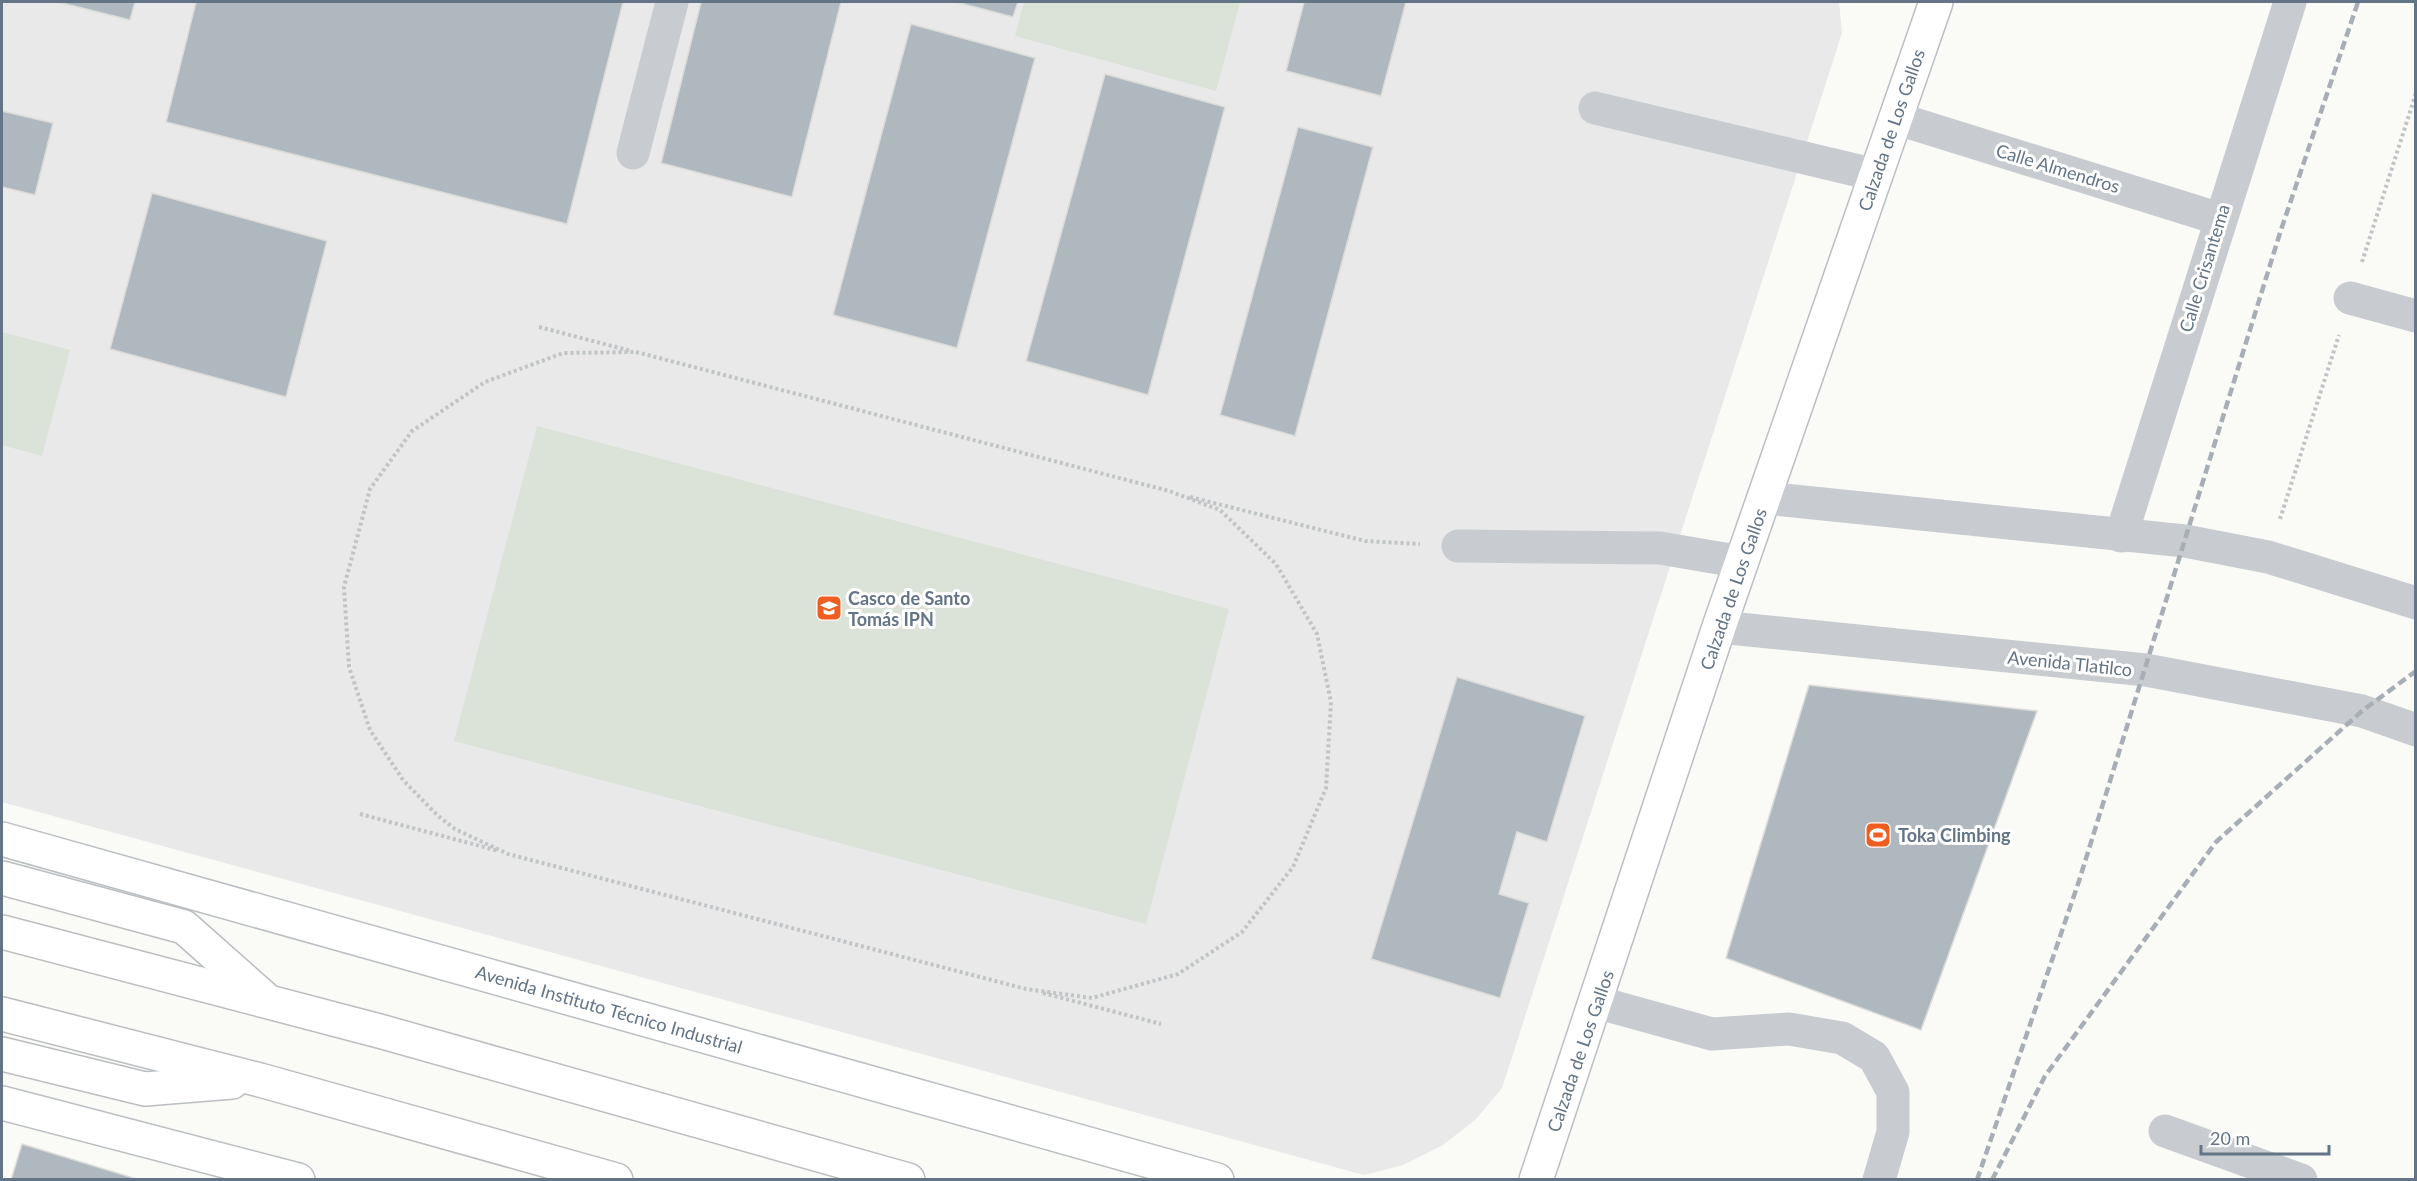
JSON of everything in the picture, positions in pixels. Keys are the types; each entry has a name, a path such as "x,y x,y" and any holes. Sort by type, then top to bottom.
{"main road":[{"name":"Calzada de Los Gallos","path":"1536,1179 1719,627 1936,2"},
{"name":"Avenida Instituto Técnico Industrial","path":"2,839 1217,1179"},
{"path":"2,878 184,927 269,1003"},
{"path":"2,932 908,1179"},
{"path":"2,1014 260,1080 616,1179"},
{"path":"2,1054 145,1089 260,1080"},
{"path":"2,1103 298,1179"}],"street":[{"path":"633,153 672,2"},
{"name":"Calle Crisantema","path":"2121,536 2290,2"},
{"path":"1595,108 1876,175"},
{"name":"Calle Almendros","path":"1895,118 2220,219"},
{"path":"2350,298 2415,316"},
{"path":"1765,498 2185,541 2268,557 2415,603"},
{"path":"1458,546 1660,548 1742,562"},
{"name":"Avenida Tlatilco","path":"1719,627 2146,670 2362,711 2415,730"},
{"path":"1596,1002 1712,1034 1789,1029 1842,1038 1874,1057 1893,1092 1893,1132 1879,1179"},
{"path":"2164,1131 2301,1179"}],"path":[{"path":"539,327 1365,541 1458,546"},
{"path":"508,854 455,829 436,815 403,780 370,730 349,667 344,587 370,489 412,431 484,382 563,353 636,352"},
{"path":"1026,989 1092,998 1178,974 1242,932 1293,867 1326,788 1331,702 1317,634 1276,564 1220,510 1168,491"},
{"path":"360,814 1161,1024"}],"shaded area":[{"name":"Casco de Santo Tomás IPN","path":"2,2 1839,2 1842,33 1502,1088 1475,1120 1443,1145 1403,1165 1364,1175 2,802"},
{"path":"1024,2 1240,2 1216,91 1015,36"},
{"path":"2,332 70,350 42,456 2,445"},
{"path":"537,426 1229,609 1146,924 454,741"}],"building":[{"path":"58,2 135,2 130,20"},
{"path":"196,2 623,2 567,224 166,122"},
{"path":"701,2 841,2 792,197 661,163"},
{"path":"956,2 1018,2 1013,17"},
{"path":"1304,2 1406,2 1381,96 1286,71"},
{"path":"911,24 1035,58 957,348 833,315"},
{"path":"1105,74 1225,107 1148,395 1026,361"},
{"path":"2,111 53,123 35,195 2,187"},
{"path":"1298,127 1373,147 1295,436 1220,415"},
{"path":"152,193 327,241 286,397 110,349"},
{"path":"1457,677 1585,716 1547,842 1517,832 1499,894 1529,903 1500,998 1371,959"},
{"name":"Toka Climbing","path":"1809,685 2037,711 1921,1030 1726,958"},
{"path":"22,1144 140,1180 11,1180"}],"railway":[{"path":"1977,1180 2079,881 2280,233 2358,2"},
{"path":"1992,1180 2045,1076 2216,842 2362,711 2416,671"}],"place":[{"name":"Casco de Santo Tomás IPN","path":"829,608"},
{"name":"Toka Climbing","path":"1878,835"}]}
